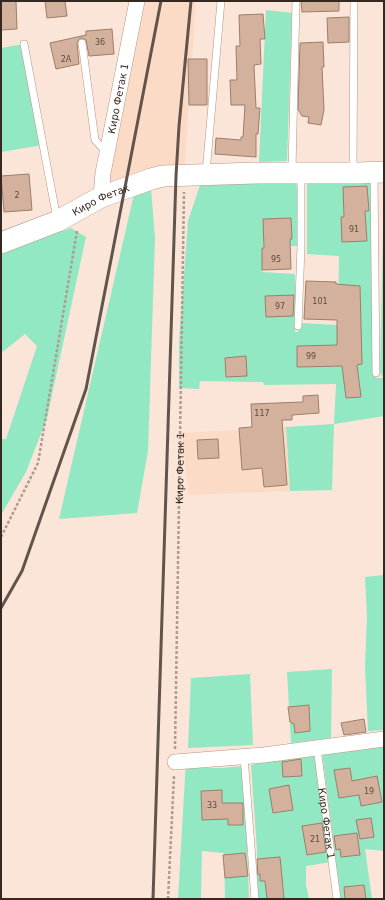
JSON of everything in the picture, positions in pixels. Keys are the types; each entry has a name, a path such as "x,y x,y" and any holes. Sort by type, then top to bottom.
{"main road":[{"name":"Киро Фетак","path":"1,243 58,221 101,197 157,178 206,174 379,172"}],"street":[{"name":"Киро Фетак 1","path":"101,197 103,173 137,1"},
{"path":"103,173 109,183 124,189"},
{"path":"175,762 317,748 384,739"}],"lane":[{"path":"206,174 220,1"},
{"path":"296,1 297,173 301,247 298,326"},
{"path":"353,173 354,1"},
{"path":"82,43 95,140 107,153"},
{"path":"24,44 58,221"},
{"path":"376,373 379,172"},
{"name":"Киро Фетак 1","path":"317,748 337,899"},
{"path":"244,756 255,899"}],"path":[{"name":"Киро Фетак 1","path":"168,899 175,762 183,326 184,175"},
{"path":"1,537 38,463 80,208"}],"shaded area":[{"path":"137,1 196,1 184,175 109,183"},
{"path":"286,427 290,491 189,495 181,433"}],"green space":[{"path":"266,10 292,13 287,161 259,162"},
{"path":"24,44 43,145 1,152 1,48"},
{"path":"307,179 375,181 373,371 376,378 383,378 380,372 384,183 384,416 334,424 336,384 264,385 263,382 200,381 199,389 179,388 179,342 188,221 200,185 296,181 297,246 263,246 262,272 295,274 295,332 298,332 300,323 338,325 339,256 307,254"},
{"path":"151,188 155,238 148,451 137,513 59,519 135,190"},
{"path":"71,228 86,237 47,418 26,472 1,515 1,439 6,439 37,346 25,334 1,353 1,252"},
{"path":"334,424 332,490 290,491 286,427"},
{"path":"384,575 384,730 368,731 365,667 367,617 365,577"},
{"path":"332,669 331,738 291,743 287,672"},
{"path":"250,674 253,745 188,748 191,678"},
{"path":"384,743 384,851 365,849 372,899 341,899 322,752"},
{"path":"312,753 318,756 331,862 306,866 306,885 309,899 257,899 257,850 251,765 292,755"},
{"path":"186,759 201,760 202,768 244,766 249,899 225,899 224,853 202,851 201,899 178,899"}],"building":[{"path":"1,1 16,1 17,29 1,30"},
{"path":"45,1 65,1 67,16 47,18"},
{"path":"301,1 339,1 339,11 302,12"},
{"path":"263,14 265,39 260,39 261,64 254,65 256,108 260,108 258,134 256,134 256,157 215,154 216,138 241,140 241,137 243,137 245,105 231,105 230,80 237,80 236,46 240,46 239,15"},
{"path":"349,17 349,42 328,43 327,18"},
{"path":"112,29 114,54 89,56 86,40 81,38 77,43 79,64 56,69 50,43 86,35 86,31"},
{"path":"323,42 324,67 322,67 324,110 321,125 308,123 309,117 302,116 298,109 300,43"},
{"path":"188,59 207,59 207,105 189,105"},
{"path":"29,174 32,210 4,212 1,176"},
{"path":"367,186 369,211 365,211 367,241 342,242 341,217 344,217 343,187"},
{"path":"291,218 291,269 262,270 262,248 264,248 263,219"},
{"path":"306,281 336,282 336,284 360,286 362,364 357,365 361,397 346,398 342,366 297,367 297,346 337,345 337,320 304,319"},
{"path":"294,295 293,316 266,317 265,296"},
{"path":"246,356 247,376 226,377 225,358"},
{"path":"318,395 319,413 292,415 292,420 282,420 287,485 264,487 262,468 242,470 239,428 252,427 251,404 303,402 303,396"},
{"path":"218,439 219,458 198,459 197,440"},
{"path":"309,705 310,731 295,733 294,724 290,722 288,707"},
{"path":"364,719 366,732 344,735 341,723"},
{"path":"301,759 302,776 283,777 282,762"},
{"path":"350,768 352,781 377,776 382,802 361,806 359,795 339,798 334,770"},
{"path":"289,785 293,810 273,813 269,789"},
{"path":"222,790 222,803 243,803 243,825 228,825 228,819 202,820 201,791"},
{"path":"371,818 374,837 360,839 356,820"},
{"path":"322,823 326,852 307,855 302,826"},
{"path":"357,833 360,855 341,857 340,849 336,850 334,836"},
{"path":"245,853 248,876 225,878 223,855"},
{"path":"280,857 284,899 267,899 265,881 260,881 260,874 258,875 257,859"},
{"path":"364,885 366,899 345,899 344,887"}],"railway":[{"path":"1,608 22,571 86,389 161,1"},
{"path":"153,899 176,176 179,126 191,1"}]}
